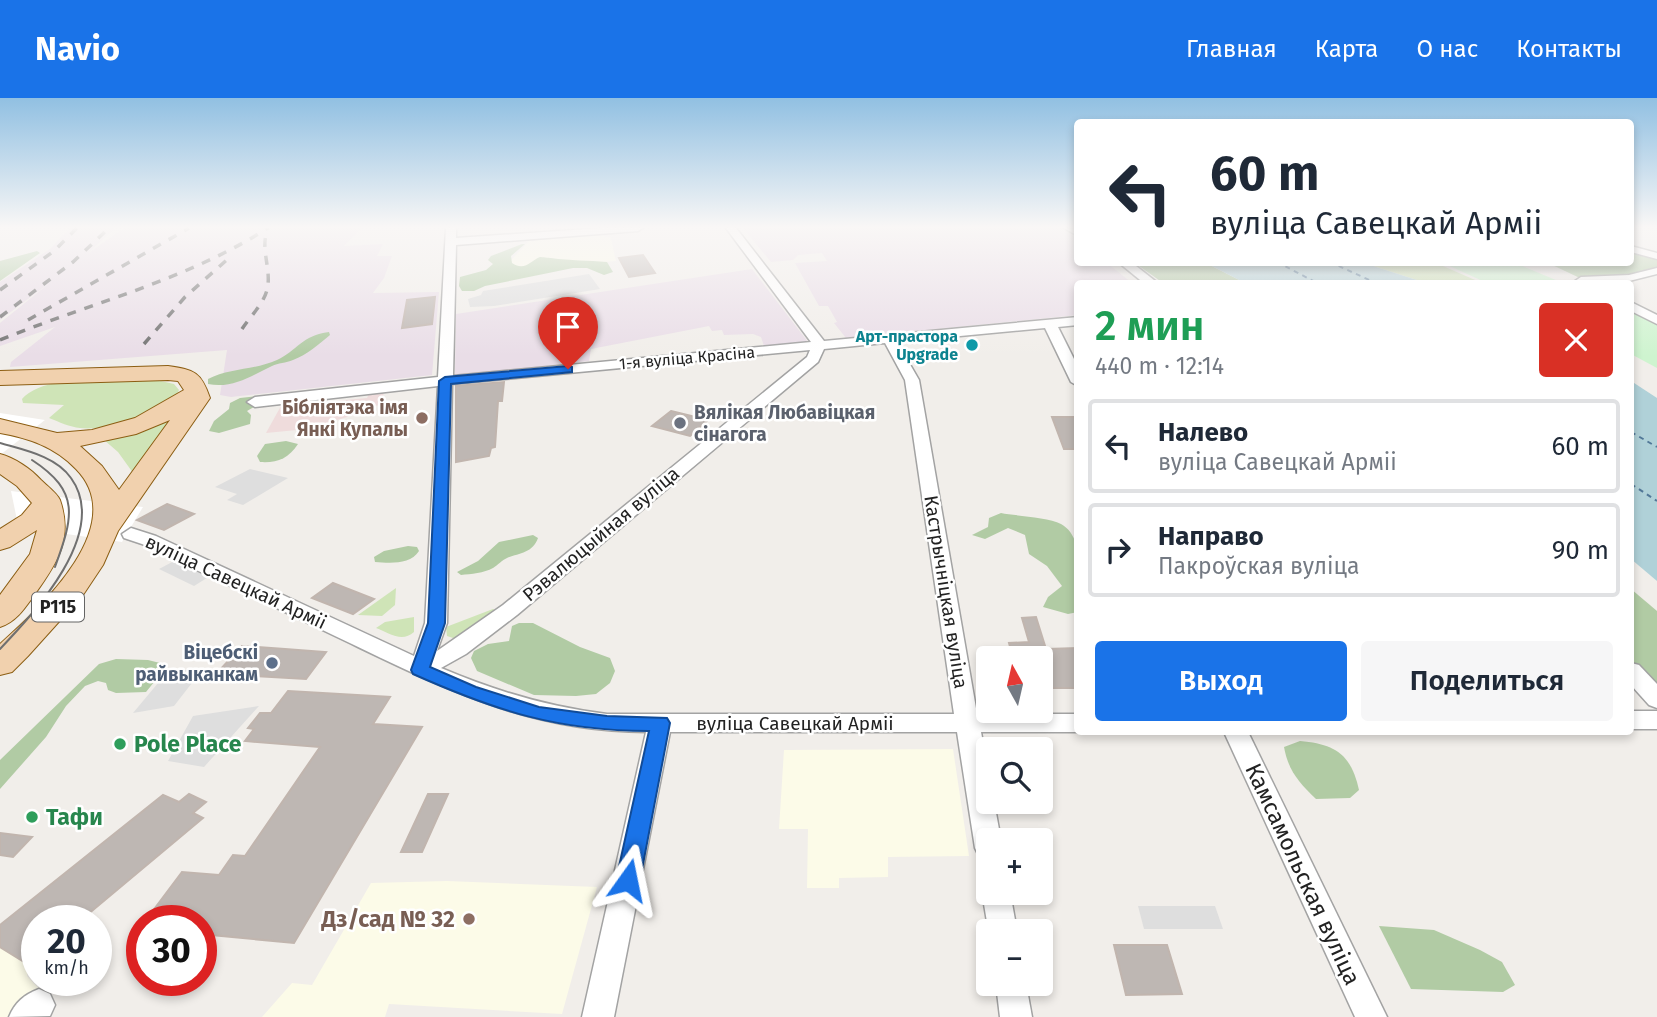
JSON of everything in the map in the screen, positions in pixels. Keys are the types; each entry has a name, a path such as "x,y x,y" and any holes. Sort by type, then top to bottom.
{"main road":[{"path":"0,378 167,373 184,375 193,382 198,398 114,521"},
{"path":"0,426 43,436 122,432 149,423 174,410 197,391"},
{"path":"43,436 82,460 99,478 114,521"},
{"path":"0,462 17,471 45,498 32,521 11,534"},
{"name":"Р115","path":"0,616 40,564 52,532 53,519 45,498"},
{"name":"Р115","path":"0,663 60,605 114,521"},
{"path":"0,552 24,554 40,564"}],"street":[{"path":"420,670 436,623 450,271"},
{"path":"765,271 815,334 819,346"},
{"path":"1606,280 1657,271"},
{"path":"1634,308 1657,320"},
{"name":"1-я вуліца Красіна","path":"255,402 445,381 890,341 1074,321"},
{"path":"1050,324 1074,374"},
{"name":"Кастрычніцкая вуліца","path":"890,341 912,380 917,405 985,828"},
{"name":"Рэвалюцыйная вуліца","path":"420,670 458,649 510,610 813,359 819,346"},
{"name":"вуліца Савецкай Арміі","path":"114,521 420,670 469,691 538,714 607,723 1074,723"},
{"path":"1634,674 1657,699"},
{"path":"1634,720 1657,720"},
{"path":"598,1017 660,723"},
{"name":"Камсамольская вуліца","path":"1237,735 1371,1017"},
{"path":"1013,996 1016,1017"}],"shaded area":[{"path":"17,271 387,271 373,293 439,292 432,375 231,397 220,395 227,350 10,367 11,362 55,327 0,346 0,323 52,281 0,320 0,282"},
{"path":"753,271 808,342 764,346 761,337 753,334 724,335 722,330 712,331 709,326 591,349 589,361 455,376 456,314"},
{"path":"799,271 1117,271 1128,280 1074,280 1074,315 846,338 834,323 837,322 828,306 819,306"},
{"path":"589,274 600,289 494,306 470,307 468,299 481,295 483,291"},
{"path":"384,392 381,405 359,408 357,414 307,429 266,433 281,406 367,398 369,394"},
{"path":"250,469 288,478 243,505 227,500 237,494 215,487"},
{"path":"176,560 210,576 194,586 159,569"},
{"path":"169,670 202,670 174,706 133,713"},
{"path":"259,706 204,767 168,761 193,716"},
{"path":"953,749 969,856 888,857 888,877 839,878 839,888 807,888 808,829 779,829 784,750"},
{"name":"Дз/сад № 32","path":"447,881 597,887 562,1014 389,1004 385,1017 262,1017 292,983 312,985 371,883"},
{"path":"1138,906 1215,906 1223,929 1144,929"},
{"path":"0,947 21,960 21,996 35,996 10,1017 0,1017"}],"green space":[{"path":"0,271 14,271 0,281"},
{"path":"483,271 559,271 485,286 474,291 462,291 459,286 460,277"},
{"path":"594,271 613,272 604,275"},
{"path":"1146,271 1221,271 1239,280 1159,280"},
{"path":"1388,271 1454,271 1475,280 1417,280"},
{"path":"1460,271 1534,271 1556,280 1480,280"},
{"path":"1565,271 1650,271 1623,278 1582,279"},
{"path":"1634,310 1657,322 1657,368 1634,356"},
{"path":"329,332 330,335 298,358 233,383 208,384 208,379 216,375 277,360 312,336"},
{"path":"152,379 174,384 179,390 164,407 151,414 105,427 80,428 64,424 49,418 64,405 23,403 22,399 47,385 64,382"},
{"path":"347,388 266,400 247,411 251,415 250,424 219,433 209,431 214,421 229,409 230,403 240,398"},
{"path":"183,408 136,477 118,452 103,439"},
{"path":"286,441 298,444 282,459 260,462 257,456 265,444"},
{"path":"1001,513 1048,520 1061,524 1069,531 1074,538 1074,613 1068,614 1043,607 1048,597 1062,586 1047,566 1029,554 1025,535 1008,528 985,539 972,535 988,527 989,518"},
{"path":"533,535 538,538 533,547 505,559 493,568 461,575 457,572 478,561 499,542"},
{"path":"417,547 419,551 410,559 375,562 374,557 384,551"},
{"path":"396,588 395,605 382,616 358,615"},
{"path":"1634,592 1657,611 1657,690 1634,666"},
{"path":"493,609 497,611 456,639 447,636 446,627"},
{"path":"414,617 414,632 405,637 376,628 385,622"},
{"path":"533,623 580,647 610,658 615,671 610,683 596,694 534,695 477,671 471,658 474,651 488,644 509,641 512,626"},
{"path":"116,659 148,660 164,664 163,671 146,692 116,693 108,690 106,683 98,681 85,686 66,706 46,737 0,789 0,760 99,664"},
{"path":"1300,741 1323,745 1340,753 1351,768 1359,790 1350,798 1316,799 1295,776 1288,763 1284,747"},
{"path":"1379,926 1434,930 1502,962 1515,985 1503,992 1411,989"}],"water":[{"path":"1221,271 1388,271 1417,280 1239,280"},
{"path":"1634,383 1657,398 1657,581 1634,562"}],"pier":[{"path":"0,413 45,420 0,455"},
{"path":"11,491 143,507 122,542 11,526 17,520"}],"building":[{"path":"626,271 655,273 629,277"},
{"path":"435,297 432,324 402,328 407,300"},
{"path":"504,382 502,401 498,401 495,447 491,448 489,456 456,462 456,386"},
{"name":"Вялікая Любавіцкая сінагога","path":"671,411 708,420 690,436 652,426"},
{"path":"1052,417 1074,417 1074,449 1064,449"},
{"path":"167,504 194,514 164,530 137,520"},
{"path":"333,583 374,599 353,614 312,598"},
{"path":"1036,617 1045,646 1010,646 1009,643 1029,642 1022,618"},
{"name":"Віцебскі райвыканкам","path":"242,646 326,652 306,679 216,674"},
{"path":"1074,648 1074,688 1054,688 1054,649"},
{"path":"288,691 390,697 373,724 422,727 294,943 217,936 217,905 157,905 182,872 219,875 233,855 245,856 320,747 245,741 254,729 248,728 260,713 271,713"},
{"path":"189,794 206,802 193,813 203,818 99,905 25,905 163,795 179,802"},
{"path":"428,794 448,794 422,852 401,852"},
{"path":"0,833 32,837 13,857 0,855"},
{"path":"21,908 21,960 0,947 0,925"},
{"path":"1114,945 1167,945 1182,994 1126,995"}],"ferry route":[{"path":"1294,271 1311,280"},
{"path":"1349,271 1369,280"},
{"path":"1634,434 1657,447"},
{"path":"1634,486 1657,501"}],"tram line":[{"path":"0,443 39,455 57,464 71,478 81,499 81,522 75,546 63,570 48,593 0,649"},
{"path":"32,460 59,483 69,507 66,534 55,567"}],"railway":[{"path":"0,290 26,271"},
{"path":"0,317 61,271"},
{"path":"28,320 114,271"},
{"path":"0,340 185,271"},
{"path":"144,344 185,297 214,271"},
{"path":"242,329 267,291 267,271"}],"place":[{"name":"Арт-прастора Upgrade","path":"972,345"},
{"name":"Бібліятэка імя Янкі Купалы","path":"422,418"},
{"name":"Вялікая Любавіцкая сінагога","path":"680,423"},
{"name":"Віцебскі райвыканкам","path":"272,663"},
{"name":"Pole Place","path":"120,744"},
{"name":"Тафи","path":"32,817"},
{"name":"Дз/сад № 32","path":"469,919"}],"route":[{"path":"568,369 445,381 436,623 420,670 469,691 538,714 607,723 660,723 628,880"}]}
